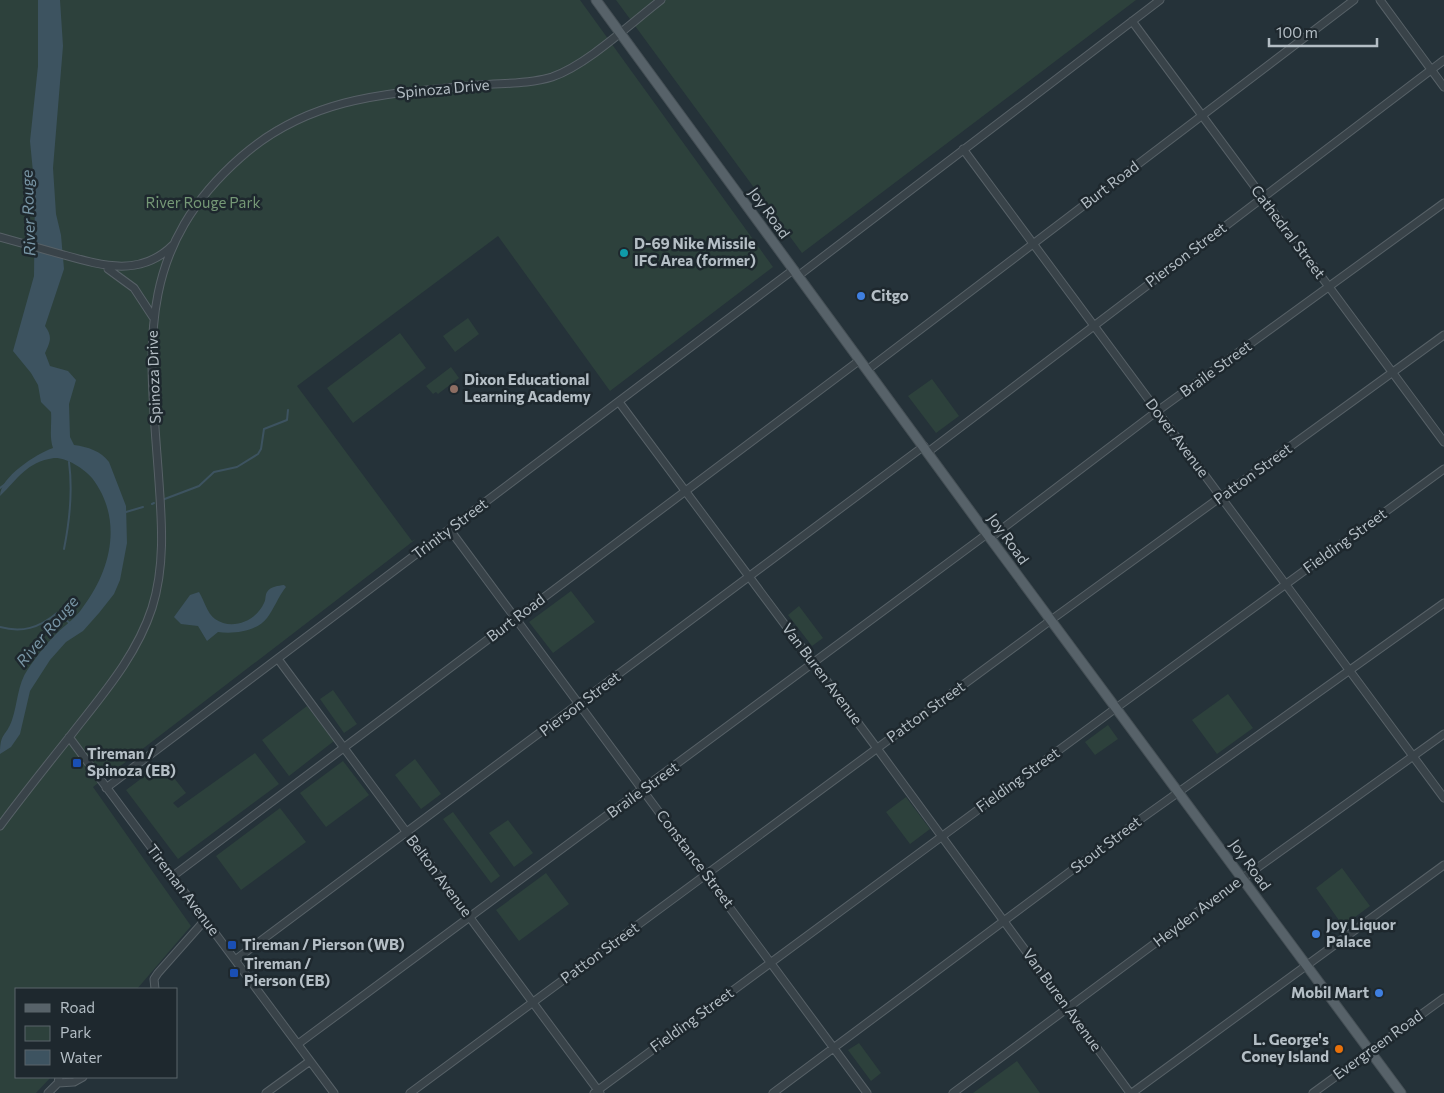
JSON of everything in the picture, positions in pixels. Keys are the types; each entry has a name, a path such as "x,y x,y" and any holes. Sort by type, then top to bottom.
{"main road":[{"name":"Joy Road","path":"596,0 1401,1093"}],"street":[{"name":"Spinoza Drive","path":"0,826 115,679 136,647 152,608 159,577 162,551 151,374 153,317 160,281 177,241 199,204 229,167 262,140 300,118 335,104 370,96 549,78 575,66 661,0"},
{"name":"Trinity Street","path":"106,788 619,402 963,149 1160,0"},
{"name":"Burt Road","path":"867,370 1354,0"},
{"path":"1380,0 1444,87"},
{"name":"Cathedral Street","path":"1132,21 1444,442"},
{"name":"Pierson Street","path":"235,960 580,705 749,577 1094,325 1444,60"},
{"name":"Dover Avenue","path":"963,149 1444,798"},
{"name":"Braile Street","path":"298,1044 643,790 813,662 989,536 1444,203"},
{"path":"0,237 102,266 124,268 142,264 161,255 177,241"},
{"path":"102,266 119,275 134,288 153,317"},
{"name":"Patton Street","path":"410,1093 1052,620 1444,335"},
{"name":"Burt Road","path":"173,876 860,360"},
{"name":"Van Buren Avenue","path":"619,402 1131,1093"},
{"name":"Fielding Street","path":"598,1092 942,836 1444,469"},
{"name":"Constance Street","path":"450,530 867,1093"},
{"name":"Stout Street","path":"774,1093 1179,792 1444,603"},
{"name":"Belton Avenue","path":"278,659 470,916 598,1092"},
{"name":"Heyden Avenue","path":"953,1093 1243,878 1444,734"},
{"name":"Tireman Avenue","path":"69,737 310,1060"},
{"path":"1131,1093 1444,865"},
{"path":"155,988 154,979 158,973 205,920"},
{"name":"Evergreen Road","path":"1313,1093 1444,998"},
{"path":"266,1093 310,1060 334,1093"},
{"path":"48,1093 59,1080 74,1082 80,1078"}],"green space":[{"name":"River Rouge Park","path":"0,0 580,0 773,267 610,391 498,236 297,386 412,541 416,539 93,787 191,926 138,988 15,988 15,1078 50,1078 36,1093 0,1093"},
{"path":"616,0 1136,0 802,253"},
{"path":"468,318 479,334 455,352 443,336"},
{"path":"400,333 426,368 353,423 327,388"},
{"path":"451,367 459,378 438,394 436,392 433,394 426,386"},
{"path":"932,379 959,416 936,433 908,396"},
{"path":"571,591 595,622 553,653 529,622"},
{"path":"799,606 823,638 812,646 788,615"},
{"path":"333,690 357,724 344,733 320,699"},
{"path":"1228,694 1253,728 1217,754 1192,720"},
{"path":"307,706 334,741 289,776 262,740"},
{"path":"1108,725 1118,739 1095,755 1085,742"},
{"path":"255,753 279,784 178,859 126,790 162,763 186,793 173,803 178,808"},
{"path":"415,759 441,794 421,809 395,775"},
{"path":"343,761 369,795 326,827 300,793"},
{"path":"906,797 930,829 910,844 886,812"},
{"path":"280,808 306,842 241,890 216,856"},
{"path":"453,812 500,876 491,883 443,819"},
{"path":"508,820 533,853 514,867 489,833"},
{"path":"1342,868 1370,906 1343,926 1316,888"},
{"path":"546,873 569,904 519,941 496,910"},
{"path":"859,1043 881,1073 871,1081 848,1050"},
{"path":"1017,1061 1040,1093 973,1093"}],"water":[{"path":"38,0 60,0 63,46 53,168 56,214 61,235 64,269 45,326 50,340 45,353 50,366 68,371 76,380 69,404 70,437 74,445 94,450 109,462 126,506 127,543 120,580 114,594 83,631 66,642 50,660 30,691 20,734 11,747 0,754 2,738 12,720 24,675 45,646 77,615 93,592 107,560 110,543 108,510 102,493 89,474 69,461 54,458 36,463 23,472 0,496 6,481 12,474 38,455 53,448 51,412 41,402 38,385 31,373 13,351 34,276 35,193 30,141 38,66"},
{"path":"284,585 286,587 267,618 251,629 230,633 218,632 207,641 198,626 181,624 174,617 190,595 199,592 215,619 229,624 243,622 255,615 260,609 265,602 266,593 270,589"}],"waterway":[{"path":"162,500 199,486 214,472 237,467 258,454 261,449 264,429 287,420 288,410"},
{"path":"64,549 70,506 69,462"},
{"path":"0,488 8,482"},
{"path":"126,512 143,507"},
{"name":"River Rouge","path":"0,627 8,629 30,628 37,626 57,613 71,624"}],"place":[{"name":"D-69 Nike Missile IFC Area (former)","path":"624,253"},
{"name":"Citgo","path":"861,296"},
{"name":"Dixon Educational Learning Academy","path":"454,389"},
{"name":"Tireman / Spinoza (EB)","path":"77,763"},
{"name":"Joy Liquor Palace","path":"1316,934"},
{"name":"Tireman / Pierson (WB)","path":"232,945"},
{"name":"Tireman / Pierson (EB)","path":"234,973"},
{"name":"Mobil Mart","path":"1379,993"},
{"name":"L. George's Coney Island","path":"1339,1049"}]}
